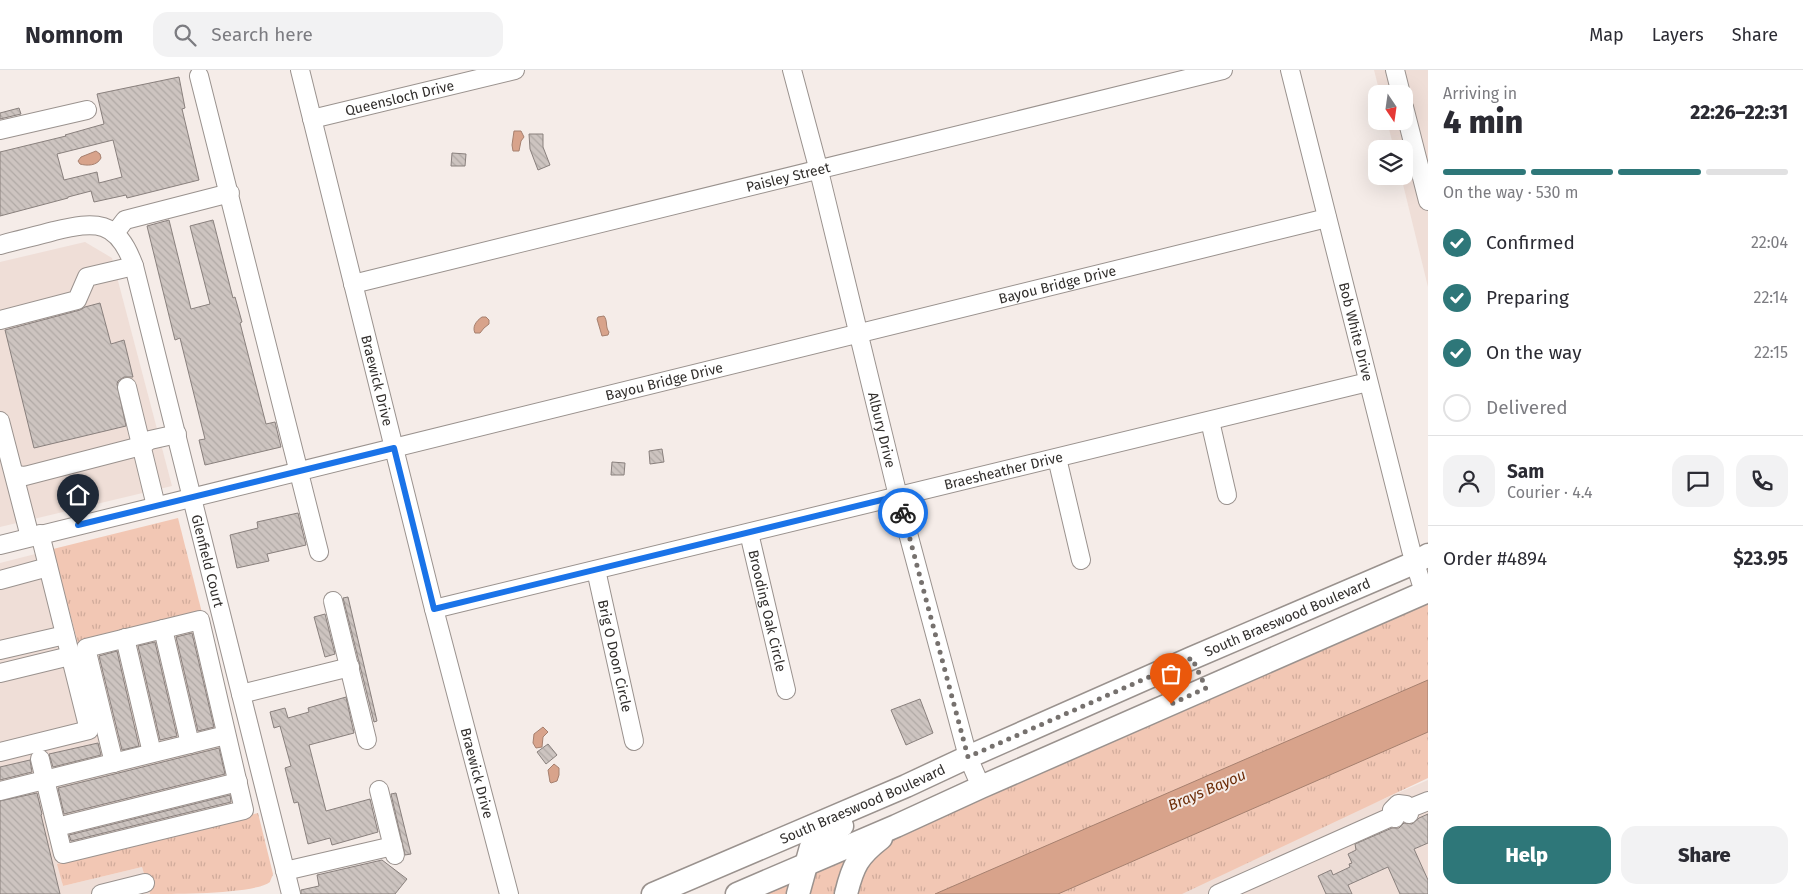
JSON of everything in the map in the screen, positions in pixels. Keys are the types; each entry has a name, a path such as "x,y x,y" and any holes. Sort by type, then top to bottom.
{"main road":[{"name":"South Braeswood Boulevard","path":"653,894 906,786 1192,658 1421,559"},
{"path":"738,894 1426,592"},
{"path":"1192,658 1206,688"},
{"path":"798,894 812,847 819,839 886,804 906,786"},
{"path":"846,894 852,871 860,857 896,826"},
{"path":"759,884 789,894"}],"street":[{"name":"Braewick Drive","path":"300,70 434,609 509,894"},
{"name":"Queensloch Drive","path":"312,119 515,70"},
{"name":"Albury Drive","path":"792,70 819,171 898,496 968,757 981,787"},
{"name":"Paisley Street","path":"353,284 819,171 1223,70"},
{"name":"Bob White Drive","path":"1290,70 1368,382 1421,559 1426,592"},
{"path":"1395,70 1399,85"},
{"path":"199,76 319,552"},
{"path":"0,130 88,110"},
{"path":"1411,130 1425,179 1428,201"},
{"path":"0,244 81,224 96,225 115,233 125,220 230,193"},
{"name":"Bayou Bridge Drive","path":"0,545 193,498 297,464 394,448 1328,218"},
{"name":"Glenfield Court","path":"115,233 129,252 134,266 286,871 287,893"},
{"path":"0,320 77,300 87,277 134,266"},
{"name":"Braesheather Drive","path":"434,609 1368,382"},
{"path":"127,387 156,506"},
{"path":"1210,421 1227,495"},
{"path":"0,426 10,462 48,567 89,730 0,752"},
{"path":"15,475 26,476 141,446 150,440 177,434"},
{"path":"1058,458 1081,560"},
{"name":"Brooding Oak Circle","path":"749,533 786,690"},
{"path":"0,580 48,567"},
{"name":"Brig O Doon Circle","path":"596,570 634,741"},
{"path":"333,601 367,740"},
{"path":"40,759 63,854 244,810 200,620 86,648 114,763"},
{"path":"163,629 190,744"},
{"path":"0,650 65,635"},
{"path":"125,638 152,753"},
{"path":"0,673 70,656"},
{"path":"241,694 350,667"},
{"path":"0,792 226,735"},
{"path":"57,827 238,782"},
{"path":"286,871 394,850 379,790"},
{"path":"1218,894 1401,815 1428,801"},
{"path":"113,893 145,883"}],"shaded area":[{"path":"1374,70 1428,70 1428,287 1403,185 1413,185 1413,140 1392,140 1389,130 1413,130 1413,85 1378,85"},
{"path":"85,242 112,258 172,486 0,527 0,262"},
{"path":"51,550 75,643 202,613 249,815 62,883 63,886 142,867 150,894 0,894 0,563"},
{"path":"1428,780 1428,894 1162,894"}],"green space":[{"path":"178,518 202,613 78,644 53,549"},
{"path":"1428,604 1428,778 1182,894 759,894 969,805"},
{"path":"258,813 273,874 270,882 262,886 232,891 150,894 142,867 63,886 57,864"}],"water":[{"path":"514,131 521,131 524,137 519,151 513,151"},
{"path":"96,151 100,154 101,158 97,163 89,165 80,164 78,161 81,157"},
{"path":"604,316 609,332 608,335 602,336 597,319"},
{"path":"482,317 486,317 489,320 489,324 480,333 475,333 475,324"},
{"name":"Brays Bayou","path":"1428,680 1428,732 1058,894 935,894"},
{"path":"543,727 548,732 543,737 542,747 536,748 533,743 534,734"},
{"path":"554,764 559,768 559,775 557,781 551,783 548,770"}],"building":[{"path":"179,77 185,108 182,109 199,180 127,198 126,195 94,202 91,191 0,216 0,152 66,136 104,124 97,94","holes":["113,140 122,177 99,183 97,172 64,180 57,154"]},
{"path":"19,108 21,114 0,119 0,113"},
{"path":"529,134 543,134 543,147 550,165 538,170 530,149"},
{"path":"452,153 466,154 465,166 451,166"},
{"path":"169,220 191,309 210,304 190,226 213,220 233,298 235,297 242,322 240,323 266,424 275,422 281,447 205,465 199,440 205,439 180,338 175,340 147,226"},
{"path":"100,303 111,344 124,340 133,377 124,377 117,384 126,426 34,448 5,330"},
{"path":"662,449 664,462 650,464 649,451"},
{"path":"612,462 625,463 624,475 611,475"},
{"path":"298,513 306,545 267,554 269,561 237,568 230,535 258,528 257,522"},
{"path":"348,597 377,721 374,722 343,598"},
{"path":"325,614 335,654 325,657 314,617"},
{"path":"192,633 214,727 198,731 176,637"},
{"path":"155,642 177,736 160,740 138,646"},
{"path":"117,651 139,746 122,750 99,656"},
{"path":"346,697 354,733 309,745 326,811 370,799 378,832 332,845 330,838 308,844 298,802 294,803 285,768 291,766 280,726 274,728 270,712 285,708 288,718 309,712 308,708"},
{"path":"920,699 933,733 906,745 891,710"},
{"path":"98,743 101,755 53,767 49,754"},
{"path":"548,744 557,755 546,764 537,752"},
{"path":"219,748 225,774 64,814 58,788"},
{"path":"30,760 32,772 0,780 0,767"},
{"path":"37,793 60,894 0,894 0,801"},
{"path":"396,793 411,854 405,855 391,794"},
{"path":"230,795 231,802 71,841 69,835"},
{"path":"1428,814 1428,843 1414,849 1428,880 1428,894 1400,894 1388,867 1348,885 1352,894 1326,894 1318,876 1331,870 1333,875 1350,867 1349,864 1352,863 1348,854 1356,850 1355,844 1392,828 1399,828 1404,823 1412,824"},
{"path":"382,860 407,879 395,894 301,894 301,890 319,886 317,875"}],"way so far":[{"path":"903,513 968,757 1192,658 1206,688 1171,704"}],"route":[{"path":"78,525 394,448 434,609 898,496 903,513"}]}
